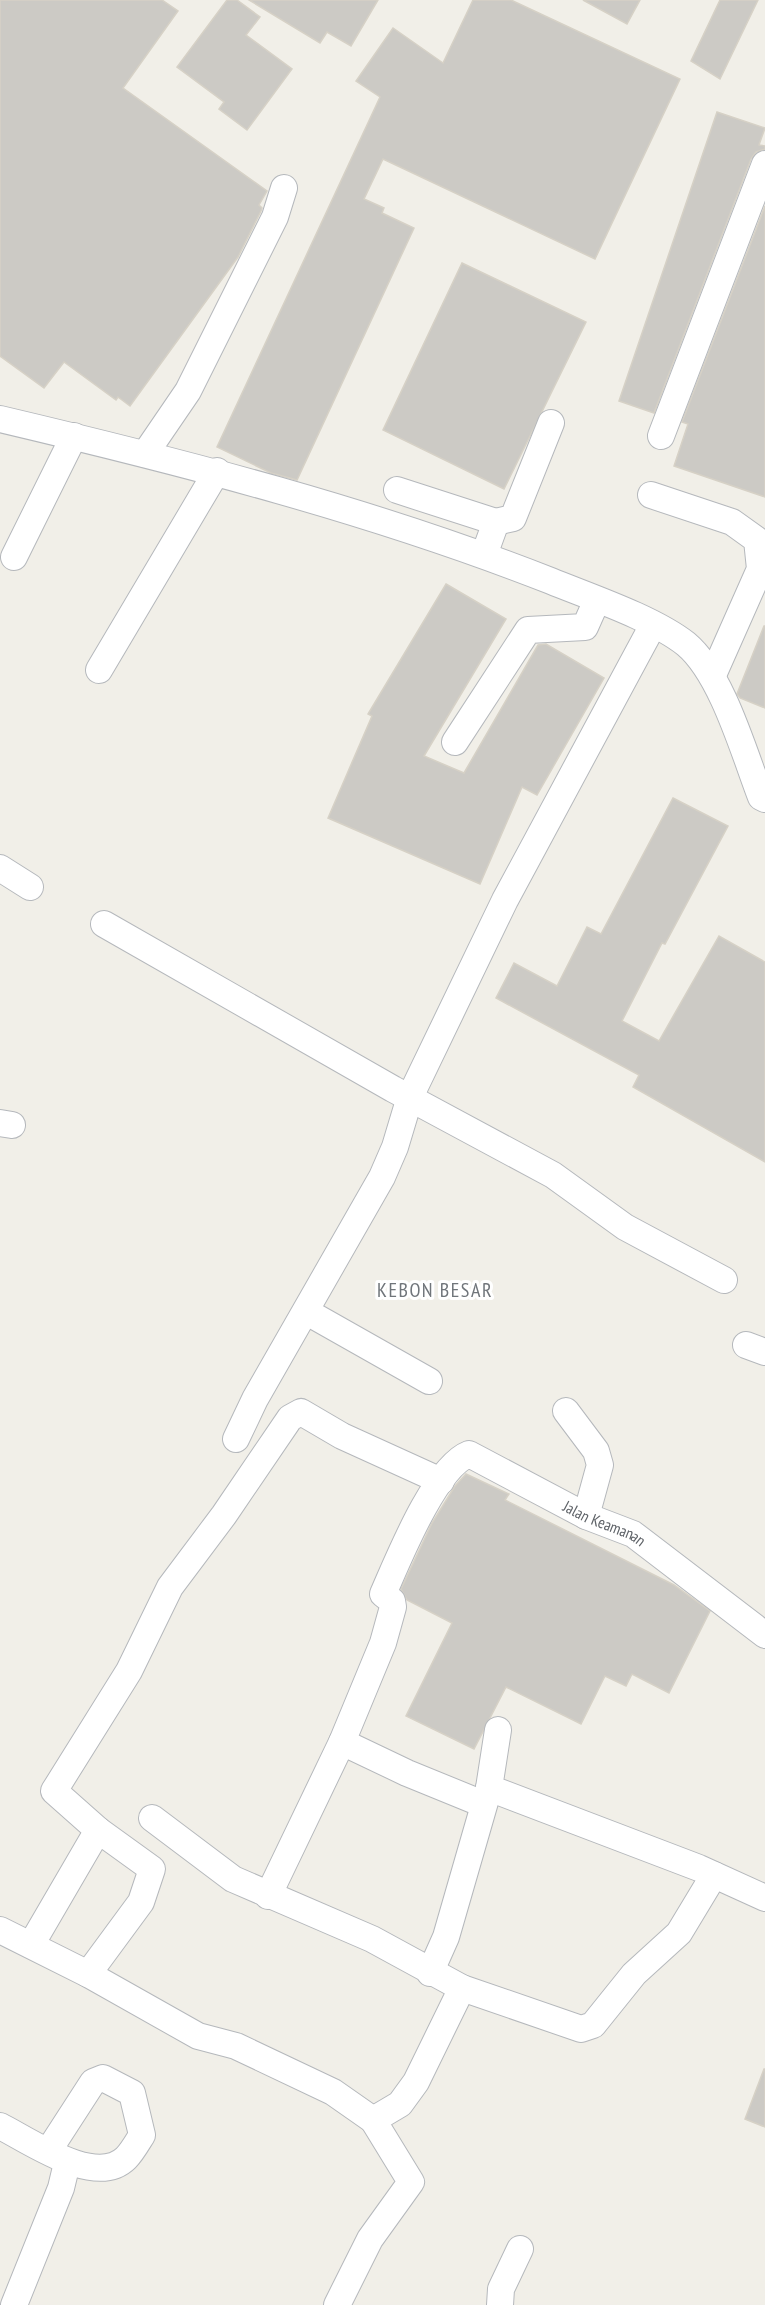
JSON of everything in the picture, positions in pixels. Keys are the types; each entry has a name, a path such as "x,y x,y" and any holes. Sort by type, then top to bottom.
{"street":[{"path":"662,436 765,164"},
{"path":"145,454 188,392 275,217 285,188"},
{"path":"0,419 217,471 484,555 653,625 686,644 712,675 761,797 765,799"},
{"path":"397,490 496,522 513,519 551,423"},
{"path":"14,557 74,436"},
{"path":"99,670 217,471"},
{"path":"651,495 732,522 758,540 760,569 712,675"},
{"path":"484,555 496,522"},
{"path":"454,742 528,630 585,627 597,600"},
{"path":"236,1439 255,1399 307,1312 382,1177 395,1147 410,1097 505,900 653,625"},
{"path":"0,868 30,887"},
{"path":"104,924 553,1175 625,1227 724,1280"},
{"path":"307,1312 429,1381"},
{"path":"566,1411 596,1451 600,1465 586,1515"},
{"path":"88,1974 141,1902 152,1869 98,1830 54,1791 129,1671 170,1587 224,1515 290,1418 301,1412 342,1436 441,1481"},
{"name":"Jalan Keamanan","path":"342,1742 392,1619 392,1601 383,1594 424,1506 457,1458 469,1454 586,1515 633,1534 765,1635"},
{"path":"430,1972 446,1937 486,1796 498,1730"},
{"path":"268,1896 342,1742 407,1773 486,1796 714,1875 765,1898"},
{"path":"152,1818 233,1879 372,1939 462,1988 581,2029 593,2025 634,1974 679,1933 714,1875"},
{"path":"31,1945 98,1830"},
{"path":"0,1930 88,1974 198,2036 236,2046 333,2092 373,2120 411,2182 370,2240 337,2305"},
{"path":"373,2120 400,2104 416,2082 462,1988"},
{"path":"0,2126 58,2157 61,2188 14,2305"},
{"path":"500,2305 501,2289 520,2249"}],"building":[{"path":"0,0 162,0 178,11 123,88 267,191 259,205 262,208 261,211 238,257 130,406 118,397 116,400 64,362 44,388 0,356"},
{"path":"227,0 237,0 260,17 246,35 292,69 247,130 219,109 224,102 177,67"},
{"path":"249,0 378,0 351,46 327,32 320,43"},
{"path":"473,0 511,0 680,79 595,259 383,159 364,199 384,208 382,213 414,228 297,480 271,473 217,447 380,97 356,81 393,28 443,63"},
{"path":"583,0 640,0 627,24"},
{"path":"720,0 758,0 720,79 691,61"},
{"path":"717,112 765,128 759,145 765,146 765,149 756,152 751,159 654,413 619,401"},
{"path":"765,206 765,497 674,466 688,424 682,422"},
{"path":"462,263 586,322 504,489 383,430"},
{"path":"446,584 506,619 424,756 464,773 538,645 546,644 604,678 537,795 522,787 480,884 328,818 372,716 368,714"},
{"path":"764,626 765,708 740,698 737,694"},
{"path":"673,798 728,826 665,944 662,943 622,1021 659,1041 719,936 765,962 765,1162 633,1087 639,1075 496,998 514,963 557,986 587,927 601,934"},
{"path":"466,1474 509,1494 505,1500 674,1585 710,1611 669,1693 632,1674 626,1686 605,1676 581,1724 506,1687 474,1749 406,1716 452,1623 407,1600 401,1589 432,1523 455,1486"},
{"path":"765,2069 765,2127 745,2119"}],"district":[{"name":"KEBON BESAR","path":"435,1290"}]}
